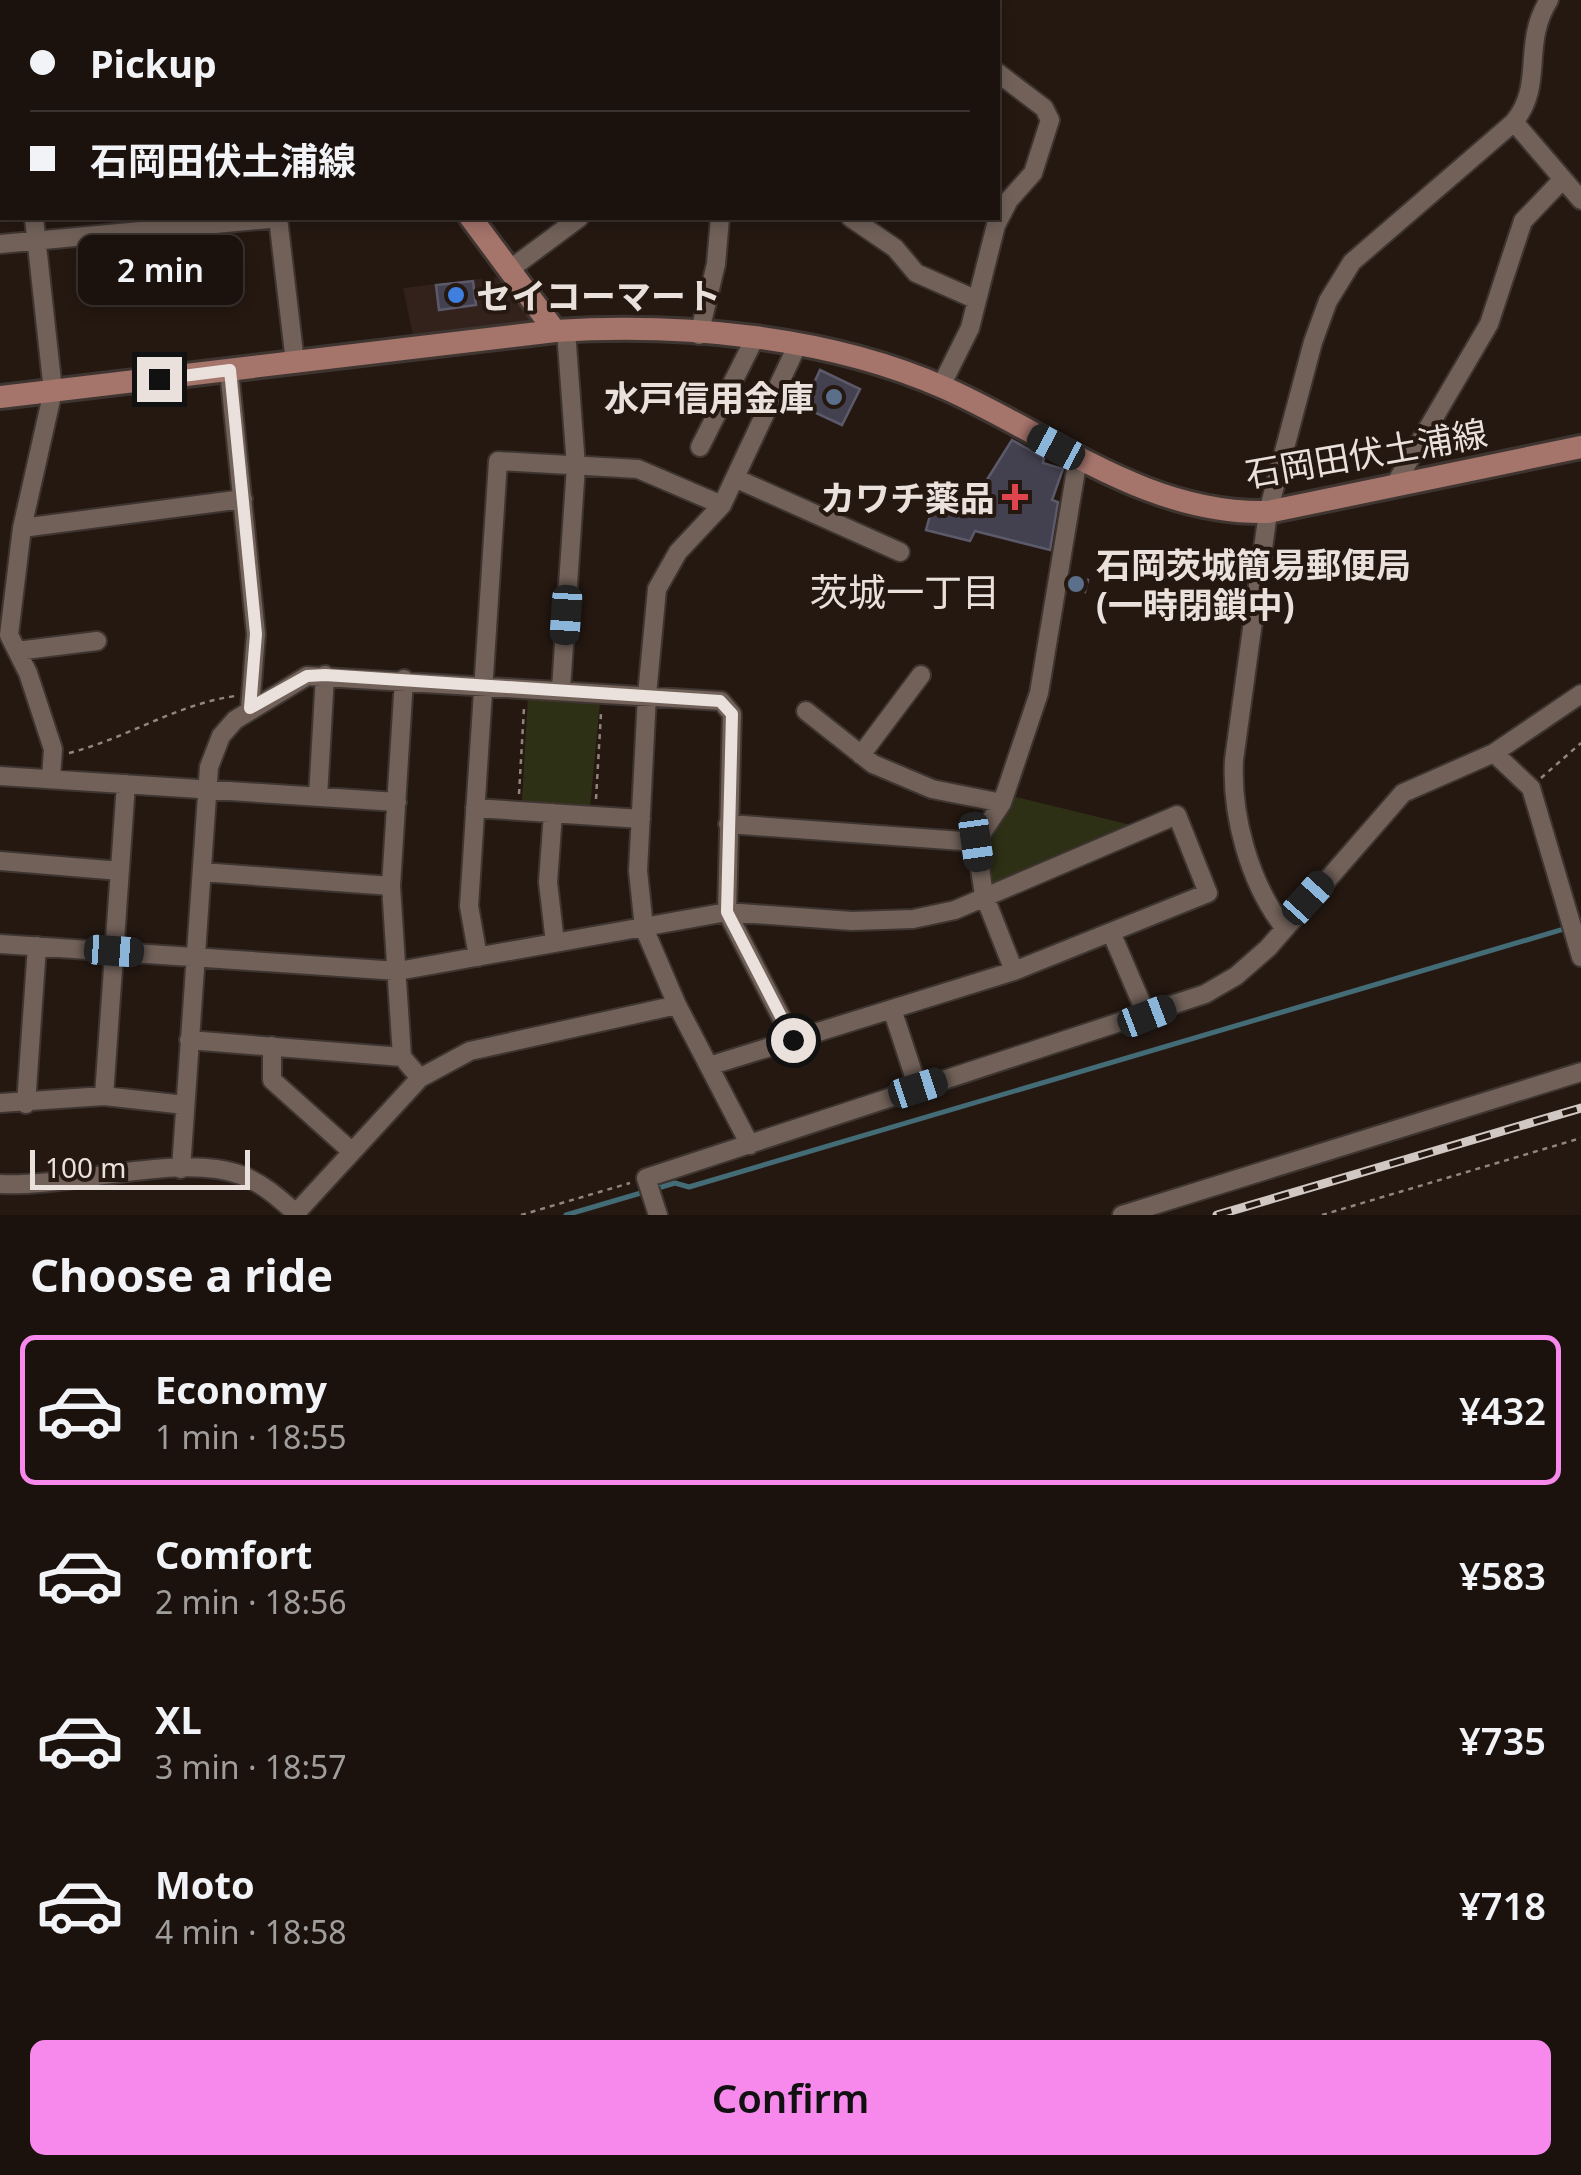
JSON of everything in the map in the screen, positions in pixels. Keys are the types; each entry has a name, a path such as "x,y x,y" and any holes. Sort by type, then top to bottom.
{"main road":[{"path":"472,220 561,331"},
{"name":"石岡田伏土浦線","path":"0,396 561,331 700,334 797,346 941,386 1138,488 1215,510 1268,512 1581,447"}],"street":[{"path":"1283,926 1267,905 1232,799 1268,512 1312,342 1328,301 1352,262 1514,122 1532,86 1534,24 1550,0"},
{"path":"1000,75 1044,108 1050,120 1033,173 1008,200 1000,217"},
{"path":"1514,122 1581,200"},
{"path":"1394,486 1489,324 1522,221 1564,179"},
{"path":"34,220 52,391 22,528 9,640 28,673 53,757 51,778"},
{"path":"0,244 256,220"},
{"path":"278,220 295,362"},
{"path":"509,270 576,220"},
{"path":"700,334 716,264 720,220"},
{"path":"854,220 895,248 916,273 978,300"},
{"path":"941,386 970,328 998,220"},
{"path":"561,331 576,466 562,690"},
{"path":"700,447 754,340"},
{"path":"750,1145 677,1005 644,928 638,871 647,695 658,589 678,552 722,505 737,480 797,346"},
{"path":"230,370 256,634 250,701"},
{"path":"1014,971 984,894 976,842 1002,803 1040,694 1078,458"},
{"path":"478,957 469,906 498,461 638,469 722,505"},
{"path":"737,480 900,552"},
{"path":"22,528 243,499"},
{"path":"9,640 97,641"},
{"path":"861,755 922,674"},
{"path":"318,797 325,675"},
{"path":"181,1169 209,768 222,736 250,701 307,676 720,701 732,714 727,912 793,1040"},
{"path":"404,679 391,886 402,1056 420,1078"},
{"path":"658,1215 646,1178 1147,1016 1236,976 1268,948 1283,926 1403,793 1494,754 1581,694"},
{"path":"806,711 861,755 932,789 1002,803"},
{"path":"1494,754 1531,788 1581,957"},
{"path":"0,776 396,802"},
{"path":"104,1096 126,784"},
{"path":"475,808 641,819"},
{"path":"553,813 548,882 556,943"},
{"path":"0,944 398,971 727,912 852,921 913,919 956,910 984,894 1178,815 1208,894 1014,971 709,1066"},
{"path":"728,824 976,842"},
{"path":"0,861 120,871"},
{"path":"202,872 391,886"},
{"path":"1111,932 1147,1016"},
{"path":"26,1104 37,946"},
{"path":"0,1184 181,1169 236,1173 262,1184 297,1214 350,1150 420,1078 470,1050 677,1005"},
{"path":"892,1009 918,1088"},
{"path":"189,1040 402,1056"},
{"path":"272,1046 272,1080 350,1150"},
{"path":"1122,1215 1581,1072"},
{"path":"0,1103 104,1096 185,1105"}],"path":[{"path":"518,811 524,694"},
{"path":"595,816 602,700"},
{"path":"53,757 130,733 191,703 250,701"},
{"path":"1531,788 1581,743"},
{"path":"1322,1215 1581,1138"},
{"path":"521,1215 646,1178"}],"shaded area":[{"path":"504,276 535,314 535,325 414,341 403,288"}],"green space":[{"path":"528,697 600,702 590,808 522,801"},
{"path":"1012,796 1131,825 995,882 989,879 983,843"}],"building":[{"name":"セイコーマート","path":"473,281 476,305 439,310 436,285"},
{"path":"820,370 860,389 842,425 803,407"},
{"name":"カワチ薬品","path":"1012,440 1044,458 1043,463 1063,469 1052,500 1058,502 1050,550 975,531 970,541 926,530 936,494 971,505"},
{"name":"石岡茨城簡易郵便局 (一時閉鎖中)","path":"1071,576 1088,580 1085,592 1069,588"}],"waterway":[{"path":"566,1215 675,1183 689,1187 1581,924"}],"railway":[{"path":"1217,1215 1581,1108"}],"place":[{"name":"セイコーマート","path":"456,295"},
{"name":"水戸信用金庫","path":"834,397"},
{"name":"カワチ薬品","path":"1015,497"},
{"name":"石岡茨城簡易郵便局 (一時閉鎖中)","path":"1076,584"}],"district":[{"name":"茨城一丁目","path":"905,591"}],"route":[{"path":"159,379 230,370 256,634 250,708 307,676 325,675 720,701 732,714 727,912 793,1040"}]}
